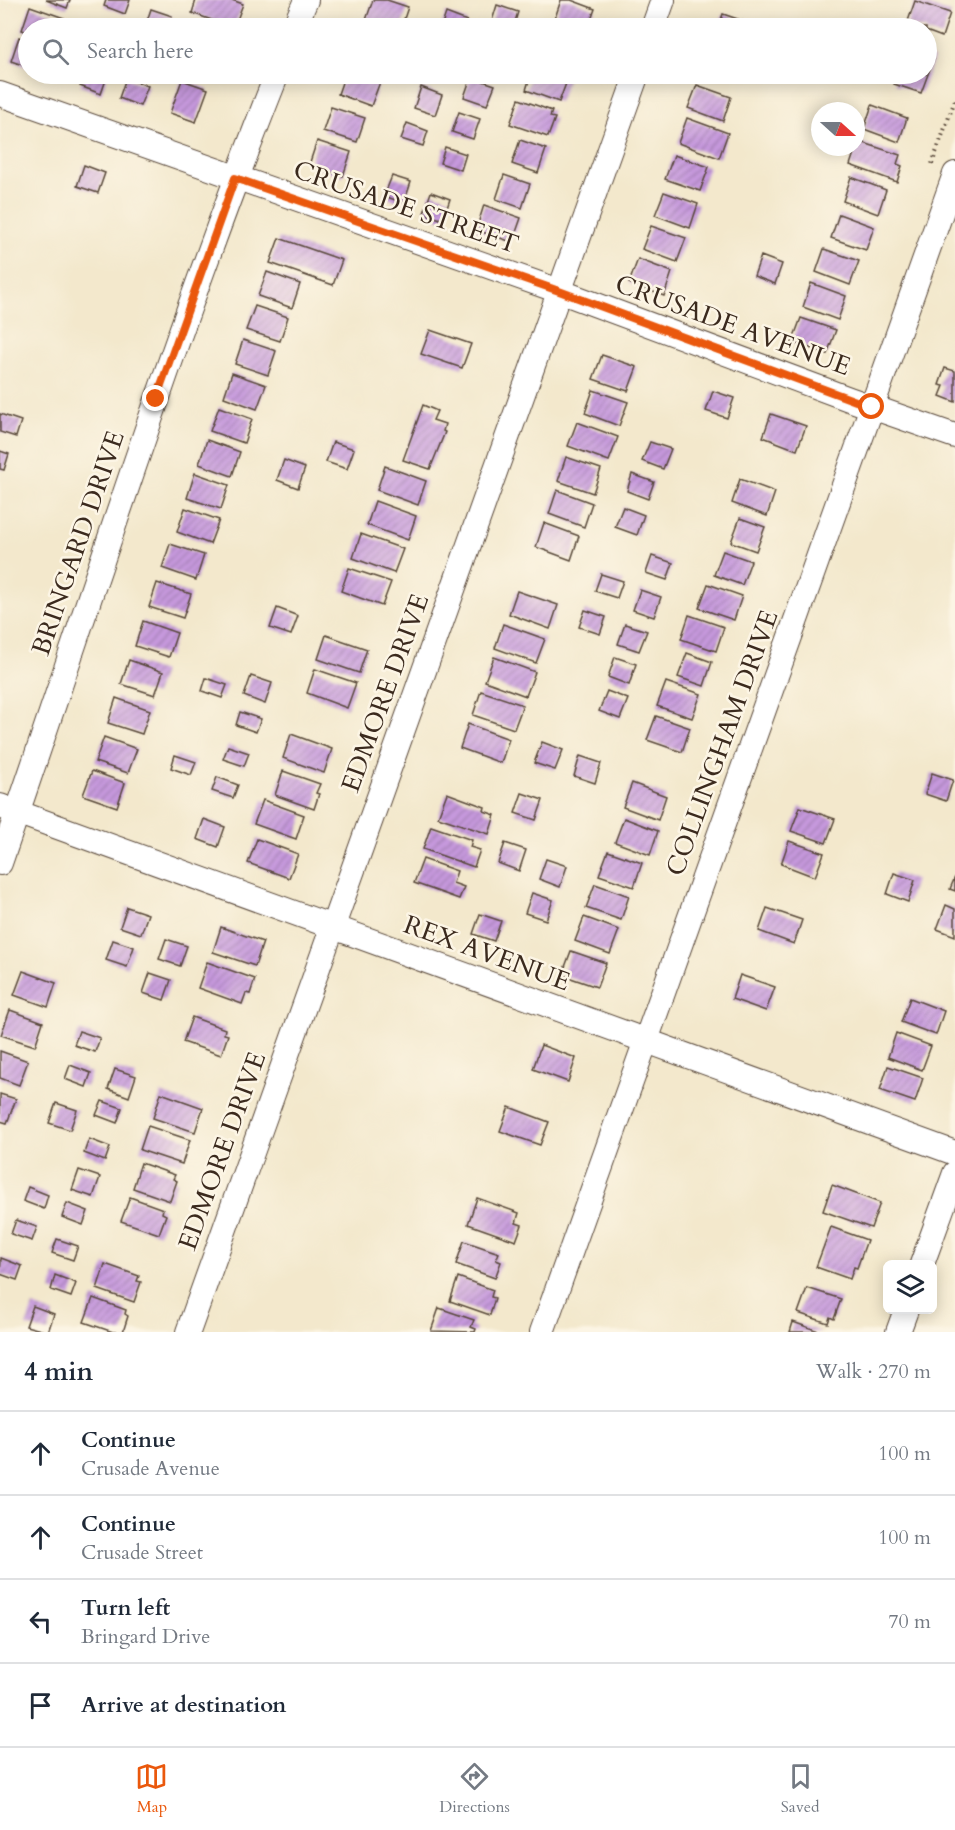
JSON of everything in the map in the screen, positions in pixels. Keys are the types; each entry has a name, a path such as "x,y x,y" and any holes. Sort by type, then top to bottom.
{"street":[{"path":"298,18 306,0"},
{"path":"657,18 663,0"},
{"name":"BRINGARD DRIVE","path":"0,863 9,809 235,178 273,84"},
{"name":"EDMORE DRIVE","path":"188,1332 633,84"},
{"path":"0,94 235,178"},
{"name":"COLLINGHAM DRIVE","path":"542,1332 955,174"},
{"name":"CRUSADE STREET","path":"235,178 559,291"},
{"name":"CRUSADE AVENUE","path":"559,291 955,436"},
{"name":"REX AVENUE","path":"9,809 955,1153"},
{"path":"923,1260 955,1173"},
{"path":"898,1332 905,1314"}],"building":[{"path":"46,0 70,0 67,8"},
{"path":"106,0 130,0 125,14 104,6"},
{"path":"196,0 232,0 243,4 238,18 206,18 192,13"},
{"path":"373,0 387,0 408,7 404,18 367,18"},
{"path":"561,0 571,0 595,9 592,18 555,18"},
{"path":"915,1 950,13 942,37 937,35 937,18 909,18"},
{"path":"497,5 518,12 516,18 493,18"},
{"path":"30,6 64,18 26,18"},
{"path":"151,9 172,16 171,18 148,18"},
{"path":"446,13 459,18 444,18"},
{"path":"723,14 735,18 722,18"},
{"path":"18,40 18,63 11,61"},
{"path":"81,84 104,84 101,94 80,86"},
{"path":"124,84 148,86 140,106 119,98"},
{"path":"181,84 194,84 208,89 196,122 170,113"},
{"path":"342,84 379,84 371,106 338,94"},
{"path":"469,84 495,85 487,105 464,97"},
{"path":"528,84 566,84 559,102 526,90"},
{"path":"894,84 924,84 921,93"},
{"path":"697,85 731,97 723,121 688,108"},
{"path":"421,87 442,95 435,115 414,108"},
{"path":"519,99 552,111 550,117 555,118 548,137 510,124"},
{"path":"872,105 907,118 899,142 865,129"},
{"path":"331,107 365,118 357,142 323,131"},
{"path":"459,112 480,119 473,139 452,132"},
{"path":"687,118 728,133 719,158 678,143"},
{"path":"407,123 428,131 423,146 401,139"},
{"path":"520,140 546,149 538,173 512,164"},
{"path":"317,141 351,152 343,176 309,165"},
{"path":"865,143 900,155 897,164 902,166 897,182 850,165 853,156 865,156"},
{"path":"445,147 466,154 461,170 440,163"},
{"path":"674,155 709,167 700,191 665,179"},
{"path":"84,165 105,173 98,193 77,186"},
{"path":"504,175 530,184 522,208 496,199"},
{"path":"392,176 411,182 404,203 384,196"},
{"path":"851,177 886,190 878,214 843,201"},
{"path":"431,192 450,199 443,220 424,213"},
{"path":"664,192 698,204 690,228 655,215"},
{"path":"484,205 521,218 514,238 510,236 509,241 476,230"},
{"path":"839,214 874,227 866,250 831,238"},
{"path":"651,226 686,238 677,262 642,249"},
{"path":"279,238 342,260 333,285 270,263"},
{"path":"824,249 859,261 850,285 816,272"},
{"path":"761,256 782,264 775,284 754,276"},
{"path":"638,259 672,272 664,296 629,283"},
{"path":"267,272 300,284 292,308 258,296"},
{"path":"811,283 846,296 838,320 803,307"},
{"path":"255,306 288,317 280,341 246,330"},
{"path":"801,318 836,330 827,354 792,342"},
{"path":"430,330 471,344 462,368 421,354"},
{"path":"243,340 276,351 268,375 235,364"},
{"path":"602,355 637,367 628,391 593,379"},
{"path":"945,368 955,371 955,402 940,396 944,386 939,385"},
{"path":"232,373 266,385 257,409 224,397"},
{"path":"593,390 628,402 619,426 585,413"},
{"path":"713,391 734,398 727,418 706,411"},
{"path":"423,405 437,411 433,420 445,424 443,431 445,432 430,469 403,460"},
{"path":"219,407 252,419 244,443 210,431"},
{"path":"0,414 21,421 16,437 0,432"},
{"path":"771,414 806,426 797,450 763,437"},
{"path":"577,422 618,437 609,461 568,446"},
{"path":"207,440 240,452 232,476 199,464"},
{"path":"333,442 354,449 347,469 326,462"},
{"path":"650,442 671,449 663,469 642,461"},
{"path":"0,451 9,454 4,470 0,469"},
{"path":"566,457 601,469 593,493 558,481"},
{"path":"284,460 305,468 298,488 277,480"},
{"path":"385,466 426,481 418,505 377,490"},
{"path":"195,473 229,485 221,509 187,498"},
{"path":"632,474 654,482 648,499 627,491"},
{"path":"740,479 775,492 767,516 732,503"},
{"path":"557,490 592,503 584,527 549,514"},
{"path":"375,501 416,516 408,540 367,525"},
{"path":"623,507 644,515 637,535 615,527"},
{"path":"185,508 219,520 210,544 177,532"},
{"path":"740,518 765,527 756,551 731,542"},
{"path":"544,523 579,536 571,560 536,547"},
{"path":"361,534 403,549 394,573 353,558"},
{"path":"170,544 204,555 196,580 162,568"},
{"path":"723,551 751,561 742,585 714,575"},
{"path":"652,556 673,563 667,580 646,573"},
{"path":"349,568 391,582 382,606 341,591"},
{"path":"601,574 623,581 617,598 595,591"},
{"path":"157,583 191,594 183,618 149,607"},
{"path":"708,584 742,596 734,620 699,608"},
{"path":"640,590 661,597 654,617 633,610"},
{"path":"517,591 558,605 550,629 509,614"},
{"path":"277,608 298,616 291,635 270,628"},
{"path":"585,610 606,617 600,634 579,627"},
{"path":"689,615 724,627 716,651 681,639"},
{"path":"143,621 177,633 169,657 135,646"},
{"path":"503,624 545,639 536,663 495,648"},
{"path":"625,624 647,631 639,651 618,644"},
{"path":"326,635 367,649 359,673 318,659"},
{"path":"687,653 712,662 704,686 678,677"},
{"path":"494,657 535,672 526,696 485,681"},
{"path":"615,657 636,664 629,685 608,677"},
{"path":"129,660 163,672 155,695 121,684"},
{"path":"315,669 356,683 347,708 307,693"},
{"path":"251,676 272,683 265,704 244,696"},
{"path":"206,678 227,685 222,698 202,691"},
{"path":"666,682 701,694 692,718 657,706"},
{"path":"481,691 523,705 514,729 473,715"},
{"path":"607,691 628,699 620,719 599,711"},
{"path":"116,698 150,710 142,734 108,723"},
{"path":"240,712 261,719 256,732 236,725"},
{"path":"656,716 690,728 682,752 647,740"},
{"path":"468,724 509,739 501,763 460,748"},
{"path":"291,734 332,749 324,773 283,758"},
{"path":"104,737 137,749 128,773 95,762"},
{"path":"542,742 563,750 555,770 534,763"},
{"path":"228,746 249,753 244,766 223,759"},
{"path":"175,755 196,762 191,775 171,768"},
{"path":"580,756 601,763 595,783 574,776"},
{"path":"92,771 125,783 117,807 83,795"},
{"path":"283,771 320,784 314,809 275,795"},
{"path":"932,773 953,780 946,801 925,794"},
{"path":"217,777 238,785 233,798 212,791"},
{"path":"632,783 666,796 658,820 623,807"},
{"path":"447,793 485,807 484,811 495,815 489,834 438,817"},
{"path":"522,793 543,800 536,820 515,813"},
{"path":"263,800 304,815 296,839 254,824"},
{"path":"800,807 835,819 826,843 791,831"},
{"path":"624,818 658,831 650,855 615,842"},
{"path":"204,819 225,827 218,847 197,839"},
{"path":"431,826 472,840 470,847 480,850 474,867 423,849"},
{"path":"257,839 298,854 289,878 248,863"},
{"path":"789,841 824,853 815,877 781,864"},
{"path":"505,843 526,850 519,871 498,863"},
{"path":"608,851 642,863 634,887 599,875"},
{"path":"423,859 457,871 453,883 464,887 459,899 414,883"},
{"path":"546,859 567,866 560,887 539,879"},
{"path":"894,873 915,880 908,902 887,894"},
{"path":"955,877 955,891 950,889"},
{"path":"595,884 629,896 621,920 586,908"},
{"path":"532,893 553,900 546,920 525,913"},
{"path":"946,905 955,909 955,936 937,929"},
{"path":"127,907 148,914 141,934 120,927"},
{"path":"767,908 802,920 794,944 759,931"},
{"path":"480,914 501,921 494,941 473,934"},
{"path":"584,917 619,930 610,954 575,941"},
{"path":"221,927 263,942 255,966 213,952"},
{"path":"166,939 187,946 180,966 159,959"},
{"path":"113,940 134,947 127,967 106,960"},
{"path":"571,951 606,963 597,987 562,975"},
{"path":"207,962 255,979 250,994 246,993 242,1004 198,988"},
{"path":"23,971 56,983 48,1007 14,995"},
{"path":"150,973 171,980 164,1000 143,993"},
{"path":"740,975 775,987 766,1011 732,999"},
{"path":"910,998 944,1011 936,1035 901,1022"},
{"path":"10,1010 43,1022 35,1046 1,1035"},
{"path":"192,1017 225,1029 224,1034 228,1035 221,1055 183,1042"},
{"path":"79,1031 100,1038 95,1052 74,1045"},
{"path":"896,1033 931,1046 922,1070 888,1057"},
{"path":"541,1045 576,1058 568,1082 533,1069"},
{"path":"0,1051 28,1061 19,1085 0,1078"},
{"path":"70,1065 91,1073 86,1087 65,1079"},
{"path":"888,1066 923,1078 915,1102 880,1090"},
{"path":"115,1069 136,1076 129,1097 108,1089"},
{"path":"161,1093 203,1108 195,1132 153,1118"},
{"path":"0,1094 16,1099 7,1123 0,1121"},
{"path":"102,1101 122,1108 117,1123 96,1115"},
{"path":"56,1103 77,1110 70,1130 49,1123"},
{"path":"509,1107 549,1122 540,1145 500,1131"},
{"path":"148,1126 190,1140 182,1164 140,1150"},
{"path":"89,1139 110,1147 105,1161 84,1153"},
{"path":"141,1163 175,1175 173,1179 177,1181 170,1201 133,1188"},
{"path":"79,1170 100,1177 93,1197 72,1190"},
{"path":"832,1185 880,1203 871,1228 823,1211"},
{"path":"28,1187 48,1195 44,1209 23,1201"},
{"path":"130,1197 163,1209 162,1213 166,1215 159,1234 121,1221"},
{"path":"477,1198 519,1213 516,1223 522,1225 516,1241 468,1224"},
{"path":"67,1203 88,1211 83,1225 62,1217"},
{"path":"16,1220 37,1227 32,1241 11,1234"},
{"path":"831,1227 867,1240 857,1268 854,1267 850,1279 816,1267"},
{"path":"57,1239 78,1246 73,1260 52,1253"},
{"path":"464,1241 499,1253 496,1260 501,1262 495,1278 456,1264"},
{"path":"1,1258 22,1266 17,1280 0,1274"},
{"path":"105,1264 139,1276 137,1281 141,1282 134,1302 97,1289"},
{"path":"55,1275 76,1283 71,1297 51,1290"},
{"path":"458,1277 493,1290 491,1297 495,1298 490,1315 450,1301"},
{"path":"807,1288 841,1299 834,1319 830,1317 828,1323 798,1313"},
{"path":"93,1298 126,1310 125,1314 128,1316 123,1332 113,1332 84,1322"},
{"path":"33,1306 54,1314 48,1332 26,1326"},
{"path":"439,1308 474,1320 471,1327 476,1329 475,1332 431,1331"},
{"path":"793,1322 821,1332 790,1332"}],"route":[{"path":"156,399 235,178 559,291 872,407"}]}
